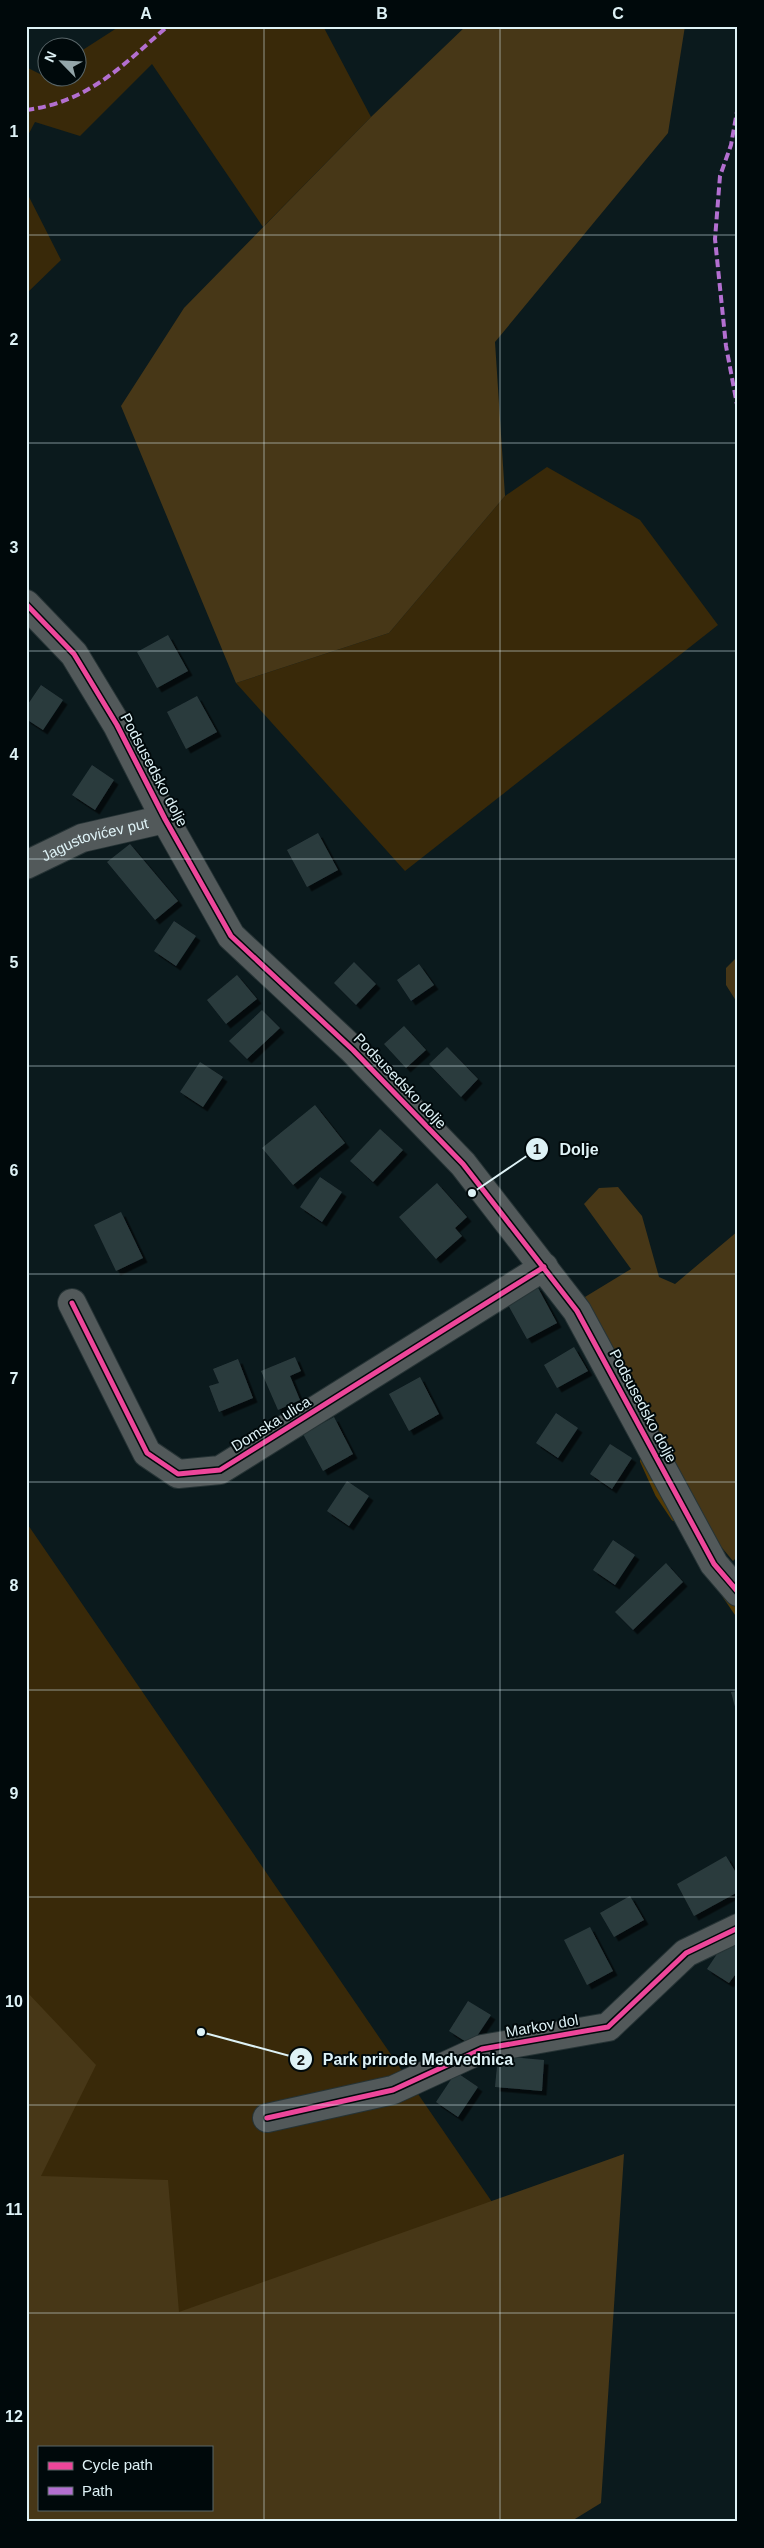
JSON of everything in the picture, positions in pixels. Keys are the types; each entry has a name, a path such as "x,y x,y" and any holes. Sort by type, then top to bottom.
{"street":[{"name":"Podsusedsko dolje","path":"26,604 74,654 117,725 164,819 231,936 353,1050 463,1164 577,1310 714,1564 738,1592"},
{"name":"Jagustovićev put","path":"26,865 82,838 164,819"},
{"name":"Domska ulica","path":"72,1303 147,1453 178,1474 220,1470 544,1267"},
{"name":"Markov dol","path":"267,2118 393,2090 482,2049 608,2027 686,1953 738,1928"}],"shaded area":[{"path":"120,26 323,26 371,117 263,227 152,64 80,136 35,122 26,139 26,67 38,73 38,88 88,88 88,47"},
{"path":"466,26 685,26 668,133 495,342 505,496 389,633 236,683 121,406 184,308 371,117"},
{"path":"26,191 61,260 26,294"},
{"path":"547,467 640,520 718,625 405,871 236,683 389,633 505,496"},
{"path":"738,956 738,1004 726,985 726,968"},
{"path":"618,1187 642,1216 659,1277 675,1284 738,1231 738,1556 733,1561 718,1543 580,1300 631,1269 584,1204 599,1188"},
{"path":"26,1522 514,2234 543,2522 26,2522"},
{"path":"26,1991 96,2065 41,2176 168,2180 179,2312 624,2154 601,2503 570,2522 26,2522"}],"building":[{"path":"168,635 188,671 157,688 137,652"},
{"path":"41,685 63,700 43,730 26,719 26,707"},
{"path":"197,696 217,732 186,749 167,712"},
{"path":"92,765 114,780 95,810 72,795"},
{"path":"318,833 338,870 307,887 287,850"},
{"path":"130,844 178,901 155,920 107,862"},
{"path":"174,921 196,936 176,966 154,951"},
{"path":"354,962 376,984 356,1005 334,983"},
{"path":"419,964 434,985 411,1001 397,980"},
{"path":"237,975 257,999 226,1024 207,1000"},
{"path":"262,1010 280,1028 247,1059 229,1041"},
{"path":"404,1026 426,1050 406,1068 384,1044"},
{"path":"447,1047 478,1079 461,1097 429,1064"},
{"path":"200,1062 223,1077 203,1107 180,1092"},
{"path":"315,1105 345,1143 293,1185 262,1148"},
{"path":"380,1129 403,1150 373,1182 350,1161"},
{"path":"320,1177 342,1192 322,1222 300,1207"},
{"path":"437,1183 467,1217 455,1228 462,1236 436,1259 399,1217"},
{"path":"121,1212 143,1258 116,1271 94,1225"},
{"path":"537,1286 557,1323 527,1339 507,1303"},
{"path":"574,1347 588,1371 557,1388 544,1365"},
{"path":"295,1357 301,1371 290,1376 300,1400 278,1410 261,1371"},
{"path":"238,1359 253,1398 219,1412 209,1386 219,1383 213,1369"},
{"path":"420,1377 439,1414 409,1431 389,1394"},
{"path":"556,1413 578,1428 558,1458 536,1443"},
{"path":"334,1417 353,1454 323,1471 303,1434"},
{"path":"610,1444 632,1458 612,1489 590,1474"},
{"path":"347,1481 369,1496 349,1526 327,1511"},
{"path":"613,1540 635,1555 615,1585 593,1570"},
{"path":"666,1563 683,1582 633,1630 615,1612"},
{"path":"738,1691 738,1713 737,1714 731,1692"},
{"path":"726,1856 738,1876 738,1892 694,1916 677,1884"},
{"path":"630,1896 644,1920 614,1937 600,1913"},
{"path":"590,1927 613,1971 587,1985 564,1940"},
{"path":"727,1939 738,1946 738,1971 729,1983 707,1969"},
{"path":"468,2001 491,2015 471,2045 449,2031"},
{"path":"498,2056 544,2060 542,2091 495,2087"},
{"path":"456,2072 478,2087 458,2117 436,2102"}],"waterway":[{"path":"643,1461 658,1494 674,1518"},
{"path":"725,1595 738,1614"}],"marked path":[{"path":"26,110 48,106 68,99 104,80 168,26"},
{"path":"738,106 731,145 720,176 715,239 726,346 738,410"}],"cycle path":[{"path":"26,604 74,654 117,725 165,819 231,936 353,1050 463,1164 577,1311 714,1564 738,1592"},
{"path":"72,1303 147,1453 178,1474 220,1470 544,1267"},
{"path":"267,2118 393,2090 482,2049 608,2027 686,1953 738,1928"}],"place":[{"name":"Dolje","path":"472,1193"},
{"name":"Park prirode Medvednica","path":"201,2032"}]}
